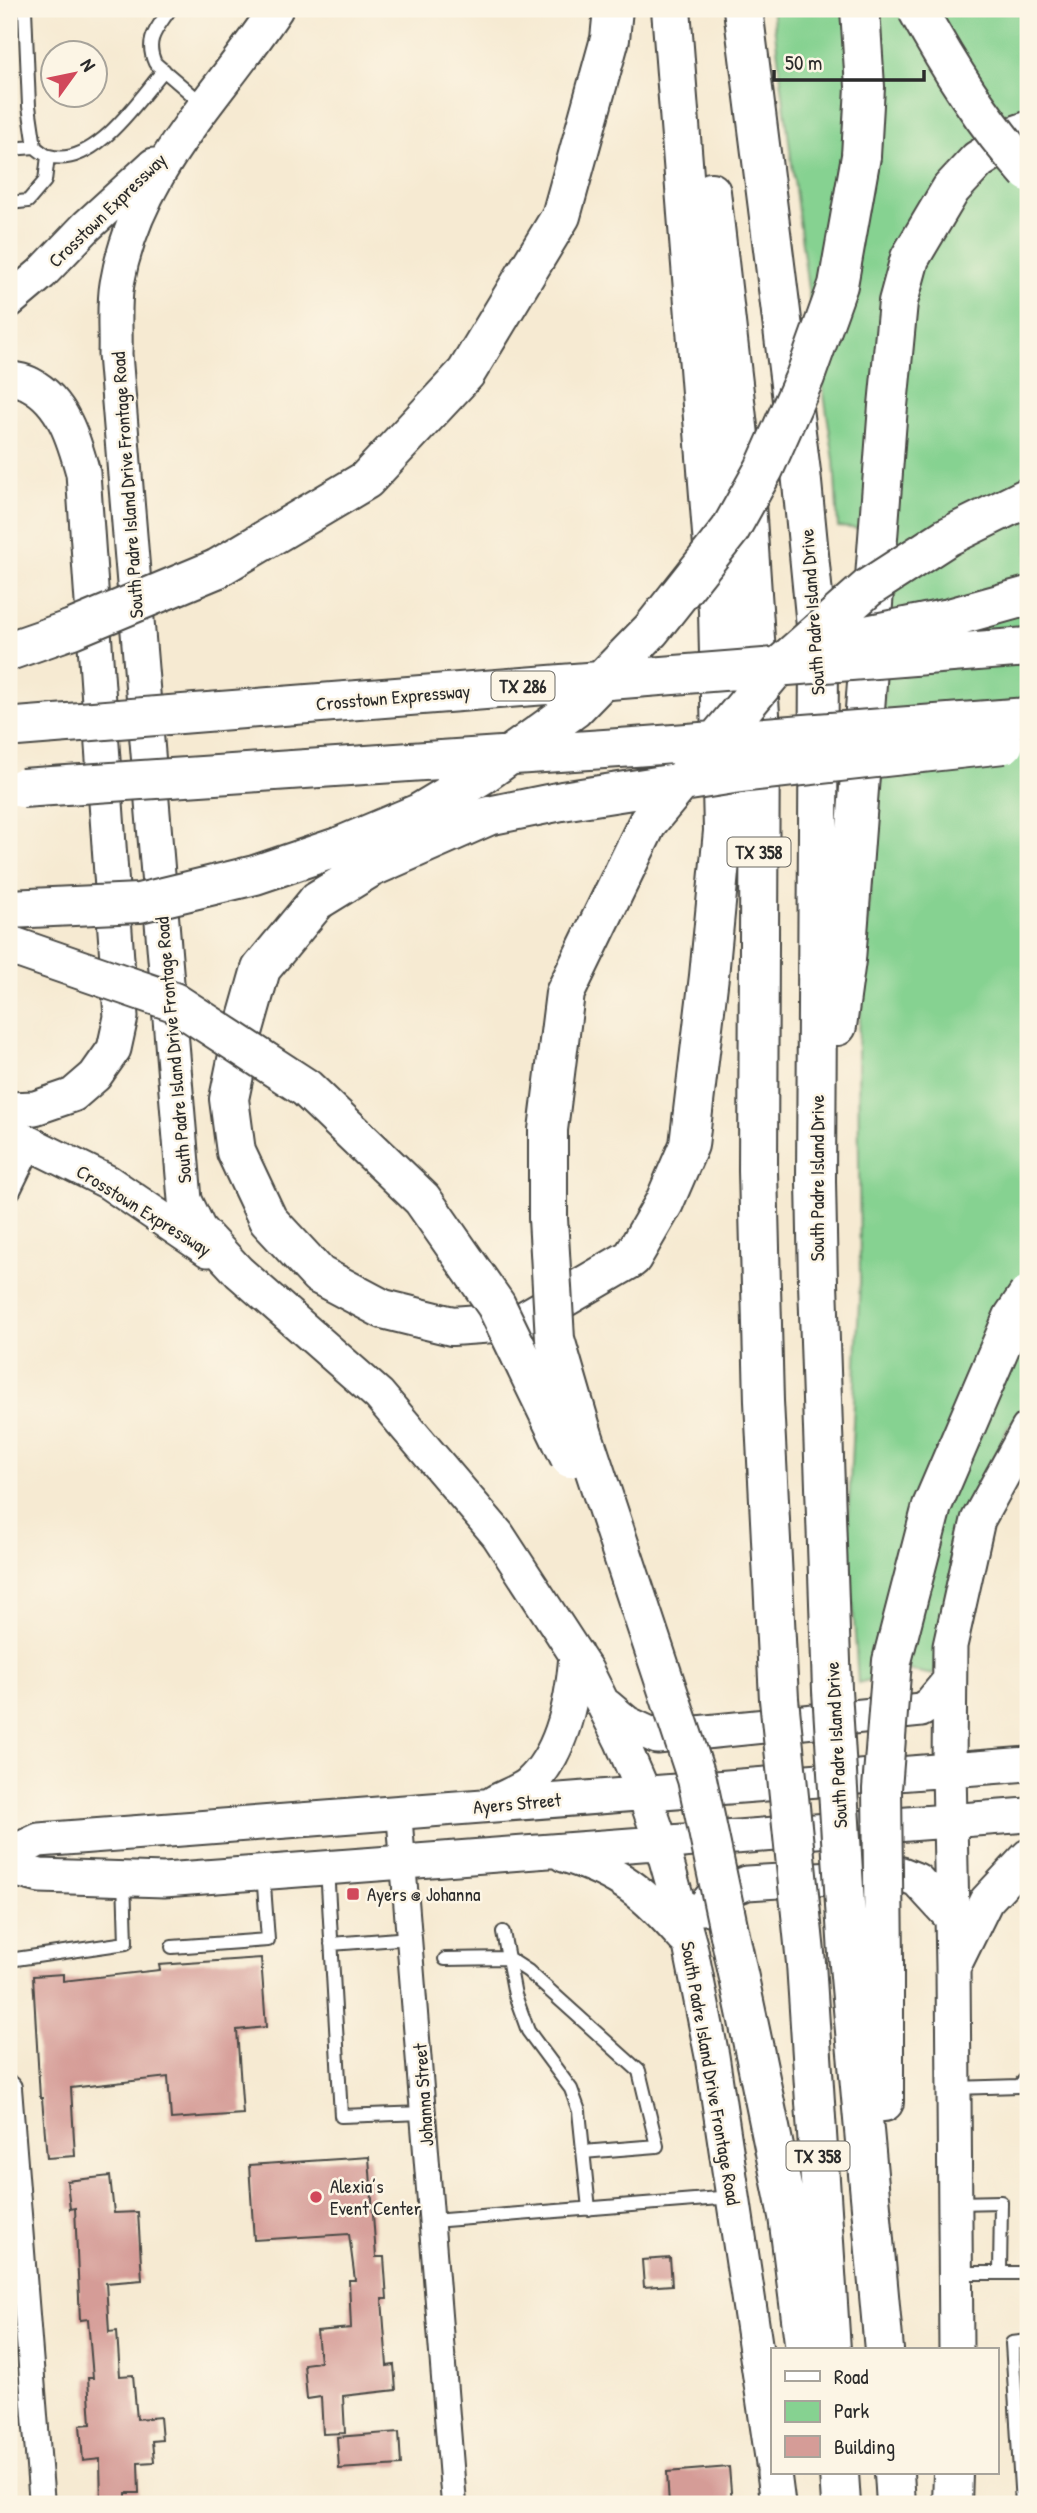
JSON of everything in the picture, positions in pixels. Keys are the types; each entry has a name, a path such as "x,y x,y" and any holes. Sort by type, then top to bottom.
{"highway":[{"path":"9,652 216,569 366,480 466,373 561,216 610,39 613,9"},
{"path":"671,9 718,610 723,831 689,1145 664,1203 632,1258 524,1321 452,1326 383,1309 319,1275 268,1220 236,1152 229,1099 242,1036 261,969 318,900 370,868 488,816 562,801 740,773 1028,741"},
{"name":"TX 358","path":"690,9 745,488 760,715 758,1171 764,1401 779,1699 806,1963 831,2348"},
{"name":"South Padre Island Drive","path":"743,9 801,472 819,657 816,1181 832,1690 866,1957 883,2338"},
{"path":"9,909 139,903 267,871 338,847 419,813 482,775 574,709 651,630 730,530 764,469 805,377 838,285 861,156 865,87 860,9"},
{"path":"917,9 945,62 990,127 1028,172"},
{"path":"816,1181 846,960 898,302 910,258 951,189 978,160 1028,131"},
{"path":"805,2348 788,2216 697,1779 583,1435 555,1339 548,1218 548,1130 565,993 648,822 774,670 868,588 947,537 1028,497"},
{"path":"687,673 949,618 1028,596"},
{"name":"Crosstown Expressway","path":"13,727 1028,647"},
{"path":"15,789 1028,717"},
{"path":"9,945 174,1002 306,1088 422,1199 496,1305 554,1425 647,1633"},
{"path":"866,1957 892,1661 932,1506 1013,1317 1028,1295"},
{"path":"839,2474 841,2504"},
{"path":"894,2474 896,2504"},
{"path":"952,2504 953,2474"}],"main road":[{"name":"South Padre Island Drive Frontage Road","path":"276,9 173,147 132,223 116,286 115,354 185,1200 199,1229 240,1272 379,1395 498,1535 576,1654 602,1702 644,1793 690,1945 712,2056 771,2451"},
{"name":"Crosstown Expressway","path":"9,301 41,274 87,226 173,147"},
{"path":"9,378 30,384 57,407 74,439 83,473 121,1017 114,1049 95,1076 73,1095 35,1108 9,1110"},
{"name":"Crosstown Expressway","path":"20,1138 108,1182 240,1272"},
{"path":"956,2348 950,1646 978,1520 1028,1429"},
{"path":"489,1805 528,1785 545,1765 557,1742 573,1686 576,1654"},
{"path":"602,1702 627,1723 657,1737 921,1710 930,1704 949,1681"},
{"name":"Ayers Street","path":"9,1854 38,1840 1028,1764"},
{"path":"9,1868 40,1876 164,1880 1028,1815"},
{"path":"231,1825 242,1847 263,1872"},
{"path":"553,1851 597,1865 622,1879 654,1905 690,1945"},
{"path":"954,1967 986,1901 1028,1856"},
{"path":"690,1945 698,1913 712,1897 747,1883 902,1874 917,1880 951,1917"},
{"path":"774,2474 778,2504"},
{"path":"963,2474 966,2504"}],"street":[{"path":"9,1188 20,1138"},
{"name":"Johanna Street","path":"399,1812 454,2504"},
{"path":"9,2088 42,2504"}],"lane":[{"path":"25,9 29,106 35,147"},
{"path":"170,9 150,41 150,53 163,71 205,106"},
{"path":"9,149 35,147 48,156 86,152 102,140 163,71"},
{"path":"9,203 28,201 44,181 48,156"},
{"path":"327,1867 341,2116 424,2113"},
{"path":"172,1947 268,1940 263,1872"},
{"path":"9,1960 127,1943 124,1878"},
{"path":"503,1932 515,1995 528,2031 571,2089 579,2111 589,2209"},
{"path":"331,1944 411,1938"},
{"path":"445,1959 508,1958 528,1971 639,2071 657,2146 583,2152"},
{"path":"954,2088 1019,2086 1028,2076"},
{"path":"432,2221 733,2197"},
{"path":"955,2203 1001,2202 1000,2273"},
{"path":"956,2273 1028,2273"},
{"path":"1022,2504 1024,2477 1012,2343 1028,2341"}],"green space":[{"path":"772,9 1028,9 1028,1401 1008,1427 972,1505 933,1675 908,1670 858,1683 848,1524 860,1281 858,1045 892,591 865,529 838,527 834,460 807,282"}],"building":[{"path":"261,1958 266,2027 237,2030 243,2114 171,2119 168,2077 71,2088 75,2156 47,2158 40,2098 33,1976 63,1974 63,1981 160,1970 159,1965"},
{"path":"369,2157 376,2257 384,2257 387,2299 382,2299 387,2366 394,2365 396,2390 343,2396 345,2433 323,2434 321,2397 307,2399 304,2364 320,2362 317,2331 351,2328 349,2280 355,2280 349,2234 254,2240 249,2165"},
{"path":"110,2176 114,2213 138,2212 142,2280 106,2283 109,2332 117,2331 120,2376 133,2375 137,2419 160,2417 162,2440 152,2441 154,2462 138,2463 139,2493 126,2493 126,2504 101,2504 100,2459 83,2461 80,2425 91,2424 88,2378 93,2378 88,2319 80,2320 75,2208 70,2209 67,2181"},
{"path":"670,2258 672,2285 644,2287 642,2260"},
{"path":"399,2432 401,2465 339,2469 337,2437"},
{"path":"729,2467 732,2504 669,2504 667,2472"}],"place":[{"name":"Ayers @ Johanna","path":"353,1894"},
{"name":"Alexia’s Event Center","path":"316,2197"}]}
